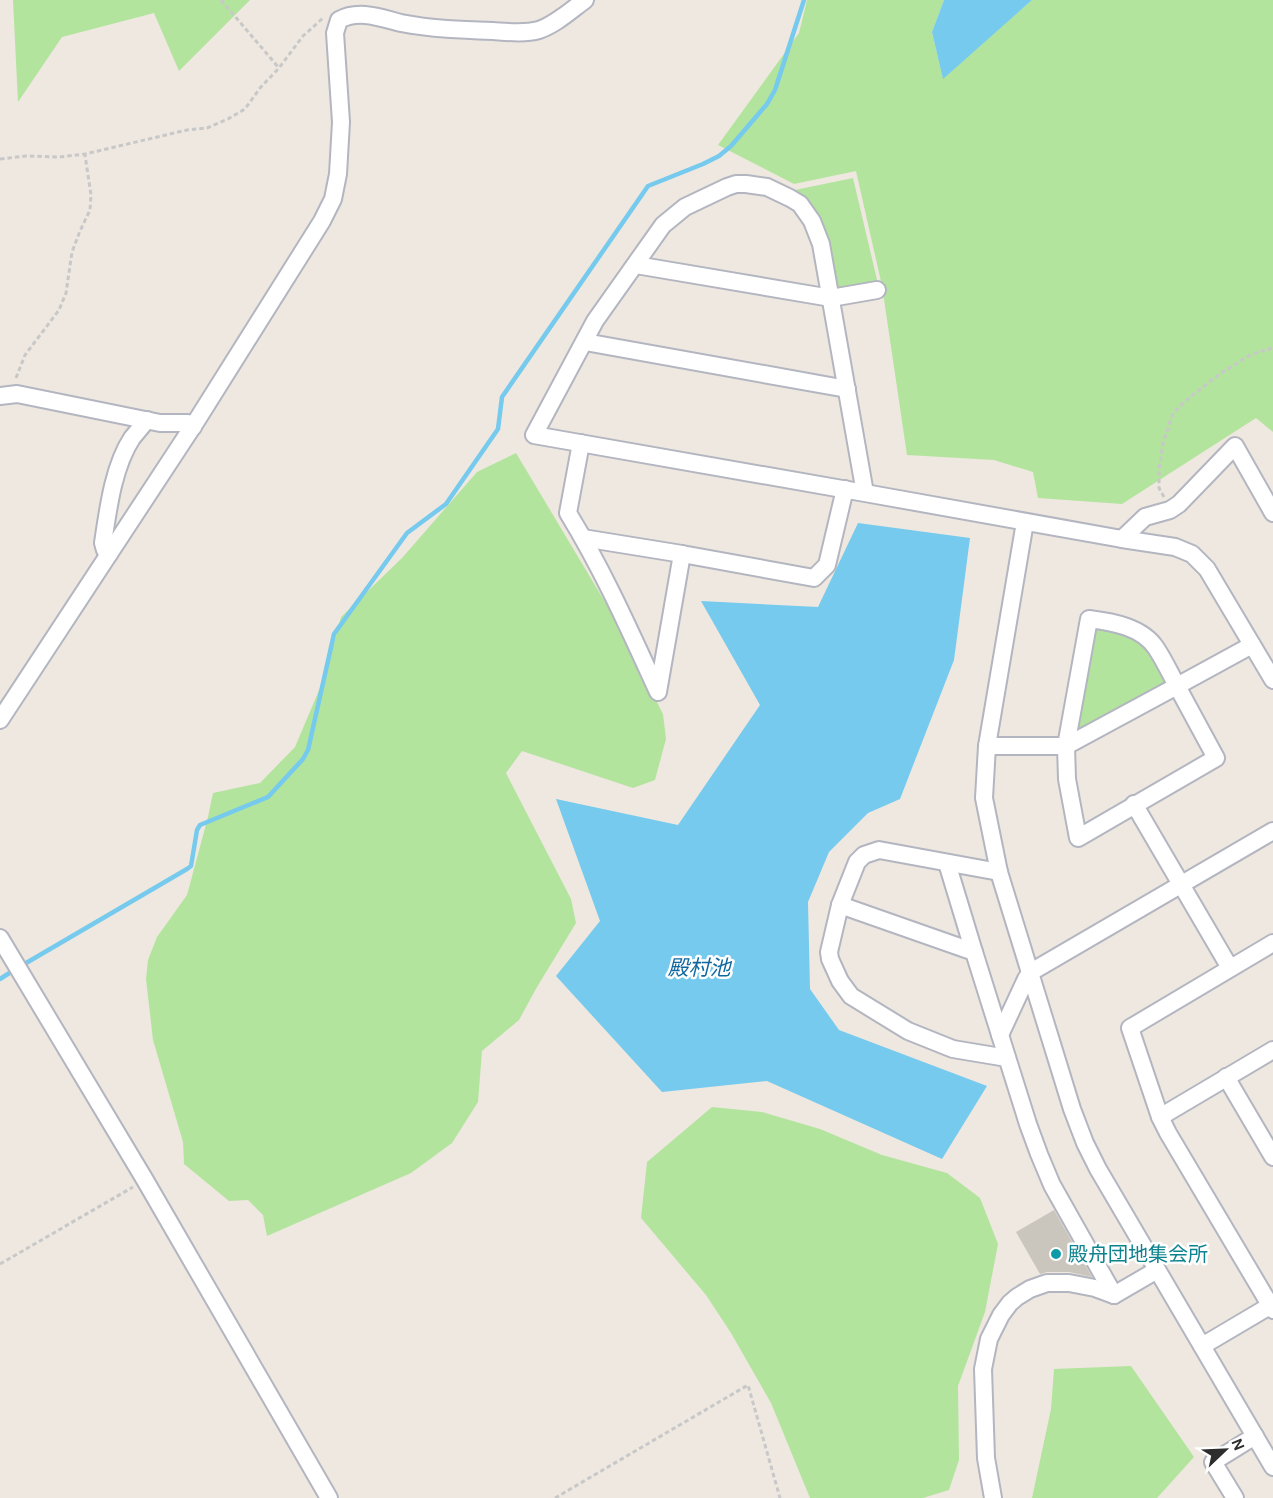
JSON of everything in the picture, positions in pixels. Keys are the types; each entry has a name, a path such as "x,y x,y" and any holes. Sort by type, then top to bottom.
{"street":[{"path":"0,720 193,427 333,199 338,174 341,122 335,33 339,20 347,16 366,14 437,28 530,32 547,27 585,0"},
{"path":"865,492 821,244 812,221 800,204 766,187 746,184 727,187 685,207 663,225 595,321 534,435 1175,547 1192,554 1207,569 1273,680"},
{"path":"636,265 831,298 877,290"},
{"path":"585,342 847,389"},
{"path":"3,396 17,394 160,423 188,423 193,427"},
{"path":"109,554 103,543 113,486 132,438 147,420"},
{"path":"581,443 568,513 614,595 658,692 682,554"},
{"path":"1122,539 1145,517 1170,510 1179,504 1235,446 1273,513"},
{"path":"583,538 814,578 827,564 845,489"},
{"path":"1025,522 987,746 984,798 999,872 1072,1109 1085,1143 1098,1169 1273,1467"},
{"path":"1089,619 1105,621 1142,633 1155,646 1177,686 1216,758 1078,838 1065,763 1066,746 1089,619"},
{"path":"987,746 1066,746 1252,645"},
{"path":"1134,804 1230,968"},
{"path":"1000,1035 1031,972 1273,831"},
{"path":"999,872 879,850 864,855 857,862 840,905 829,952 840,981 851,996 908,1031 952,1049 1007,1059"},
{"path":"947,863 1028,1124 1052,1185 1114,1295"},
{"path":"840,905 974,952"},
{"path":"0,938 145,1180 329,1498"},
{"path":"1203,1346 1272,1306 1168,1133 1160,1117 1130,1028 1273,943"},
{"path":"1160,1117 1273,1050"},
{"path":"1226,1077 1273,1157"},
{"path":"1114,1295 1157,1270"},
{"path":"993,1498 986,1458 983,1369 989,1339 1001,1315 1017,1297 1030,1288 1047,1283 1068,1283 1095,1288 1114,1295"},
{"path":"1235,1498 1213,1462 1255,1436"}],"path":[{"path":"221,0 279,68"},
{"path":"0,159 84,154 187,130 207,128 244,109 303,36 320,19 331,14 339,20"},
{"path":"3,396 16,379 25,355 59,310 66,293 72,252 90,210 91,195 84,154"},
{"path":"1170,510 1159,488 1159,469 1163,443 1173,413 1221,373 1252,354 1273,348"},
{"path":"0,1264 145,1180"},
{"path":"555,1498 748,1385 780,1498"}],"green space":[{"path":"13,0 250,0 179,71 154,13 62,37 18,102"},
{"path":"807,0 944,0 932,32 943,78 1032,0 1273,0 1273,432 1256,418 1122,504 1038,498 1033,472 994,460 907,455 882,286 856,171 794,184 718,145 799,33"},
{"path":"853,178 878,284 841,290 837,287 828,242 807,200 795,190"},
{"path":"516,453 611,612 663,714 666,739 655,780 633,788 522,751 506,773 571,899 576,923 519,1020 482,1051 478,1102 452,1143 411,1173 267,1236 263,1215 248,1200 229,1201 184,1164 183,1142 153,1040 146,979 148,960 157,937 187,895 213,793 260,783 295,747 325,676 341,617 402,558 477,472"},
{"path":"1098,627 1137,640 1146,648 1166,678 1165,684 1083,729 1076,729 1094,631"},
{"path":"712,1107 762,1112 820,1129 882,1155 947,1173 980,1198 998,1244 985,1312 958,1386 959,1460 949,1490 923,1498 810,1498 771,1403 731,1333 706,1295 641,1218 647,1162"},
{"path":"1131,1366 1194,1457 1157,1498 1032,1498 1051,1409 1054,1369"}],"water":[{"path":"944,0 1032,0 943,79 932,32"},
{"name":"殿村池","path":"858,523 970,538 954,660 900,799 868,813 829,852 808,902 810,989 839,1030 987,1086 942,1159 767,1081 662,1092 556,976 600,921 556,799 678,825 760,705 701,601 818,607"}],"building":[{"name":"殿舟団地集会所","path":"1054,1210 1092,1277 1069,1272 1040,1274 1016,1232"}],"waterway":[{"path":"21,966 187,869 191,866 197,830 200,825 268,797 303,759 308,750 334,634 407,533 446,504 498,429 502,397 648,186 719,156 731,146 767,104 775,90 804,0"},
{"path":"0,979 14,970"}],"place":[{"name":"殿舟団地集会所","path":"1056,1254"}]}
